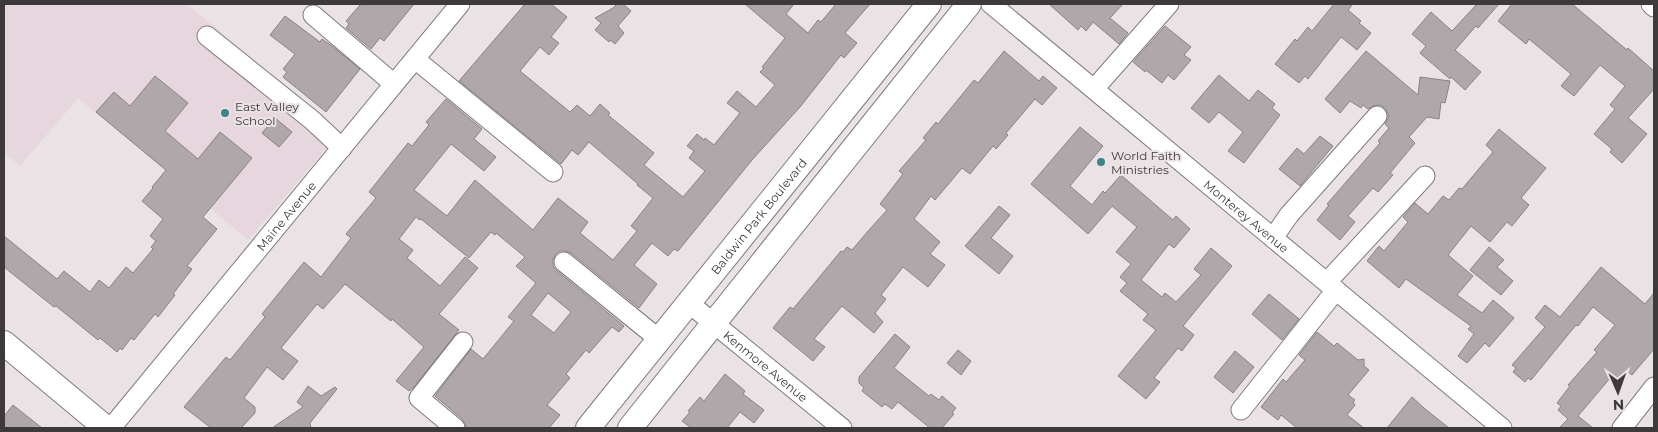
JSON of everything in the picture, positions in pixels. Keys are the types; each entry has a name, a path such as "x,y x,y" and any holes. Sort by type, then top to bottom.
{"main road":[{"name":"Baldwin Park Boulevard","path":"588,428 690,304 929,4"},
{"path":"630,428 969,4"},
{"path":"4,343 106,428"}],"street":[{"name":"Maine Avenue","path":"110,428 460,4"},
{"name":"Monterey Avenue","path":"991,4 1502,428"},
{"path":"1094,90 1169,4"},
{"path":"1651,4 1654,7"},
{"path":"313,15 394,84"},
{"path":"206,36 312,120 342,148"},
{"path":"414,59 553,172"},
{"path":"1273,238 1290,215 1377,116"},
{"path":"1241,410 1332,286 1425,176"},
{"path":"564,262 660,340"},
{"name":"Kenmore Avenue","path":"690,304 842,428"},
{"path":"455,428 420,398 463,342"},
{"path":"1622,428 1654,387"}],"shaded area":[{"path":"4,4 187,4 340,132 248,240 78,98 20,166 4,152"}],"building":[{"path":"361,4 414,4 384,41 380,38 371,49 346,28 349,24 346,21"},
{"path":"525,4 551,4 567,17 551,37 559,43 549,55 540,47 520,71 570,112 577,105 590,116 600,104 610,113 608,115 654,153 644,165 683,197 705,171 689,158 694,151 687,146 697,134 714,145 740,113 727,103 737,91 756,107 775,85 760,72 785,38 745,4 794,4 786,14 808,33 818,20 821,22 836,4 870,4 845,33 857,43 844,58 841,55 800,107 752,160 678,251 674,249 668,256 652,243 634,265 657,284 639,308 571,253 560,251 555,255 553,266 557,271 624,326 619,332 612,327 589,353 586,350 566,374 570,378 547,405 560,415 549,428 466,428 462,419 435,396 471,349 483,359 514,321 508,317 536,283 516,266 525,257 496,233 495,235 491,232 469,258 416,217 399,239 413,250 407,258 440,286 465,257 478,268 439,314 459,330 414,387 409,391 396,381 424,347 392,319 391,321 345,284 323,309 317,304 281,348 298,361 283,380 267,367 244,398 255,407 255,413 241,428 211,428 184,407 226,357 230,360 265,317 262,314 304,262 321,277 351,238 346,234 376,198 369,192 408,143 412,146 429,125 426,122 446,99 482,129 474,139 496,157 484,171 451,144 414,190 447,216 475,180 533,230 558,198 588,222 580,233 613,260 637,231 631,226 653,198 589,142 578,155 572,150 561,164 459,81","holes":["548,293 571,312 554,333 531,315"]},
{"path":"617,4 623,4 631,11 618,26 624,33 615,44 610,40 609,42 595,30 601,23 595,18"},
{"path":"1049,4 1123,4 1110,18 1128,33 1119,44 1093,22 1086,31 1081,26 1078,30"},
{"path":"1334,4 1353,4 1348,10 1371,33 1357,50 1341,37 1308,79 1305,76 1299,83 1275,64 1295,39 1297,41 1308,27 1312,31"},
{"path":"1477,4 1499,4 1455,50 1481,72 1465,90 1420,53 1426,46 1412,34 1431,12 1452,31"},
{"path":"1512,4 1572,4 1654,71 1654,89 1628,118 1647,134 1622,163 1610,152 1612,149 1594,134 1615,109 1610,105 1625,86 1600,65 1574,96 1561,86 1571,74 1529,39 1526,44 1498,21"},
{"path":"285,16 320,42 322,39 332,46 360,69 326,112 283,77 287,72 283,69 295,54 270,35"},
{"path":"1165,26 1191,47 1184,55 1191,60 1174,80 1168,75 1162,83 1133,62"},
{"path":"1004,51 1039,81 1043,76 1057,88 1042,105 1035,99 1006,133 1008,135 996,149 993,146 970,174 962,168 935,200 931,196 914,219 940,242 930,254 945,265 928,287 903,267 881,295 886,299 875,313 883,322 874,333 842,306 814,339 825,347 813,361 773,328 790,307 793,309 841,251 843,252 847,247 852,250 887,210 880,204 903,174 899,171 926,140 923,138 936,122 938,124 974,80 978,83"},
{"path":"1366,51 1418,95 1420,77 1450,81 1445,103 1441,102 1439,119 1427,117 1409,137 1415,143 1390,173 1393,175 1378,192 1373,188 1348,216 1355,222 1340,240 1317,220 1329,205 1327,204 1380,143 1378,141 1389,128 1385,124 1388,119 1388,113 1380,105 1368,109 1363,105 1361,108 1350,101 1340,113 1325,99"},
{"path":"1219,75 1249,101 1258,90 1275,104 1272,108 1280,115 1244,163 1228,151 1243,132 1219,112 1209,123 1191,108"},
{"path":"155,76 188,103 165,131 198,159 220,132 252,158 203,217 217,229 187,266 192,269 173,294 175,295 158,317 155,314 134,340 131,338 122,350 120,348 117,352 100,338 98,340 56,306 54,307 4,267 4,236 57,279 64,271 90,292 99,280 109,288 126,267 133,273 153,249 151,247 156,241 150,236 163,219 142,201 166,170 96,112 114,92 130,106"},
{"path":"275,118 292,132 279,147 262,133"},
{"path":"1080,127 1103,146 1070,186 1092,205 1103,191 1105,193 1121,175 1173,220 1176,216 1190,229 1174,248 1169,244 1141,280 1162,297 1165,293 1176,302 1201,275 1194,269 1211,248 1232,266 1183,326 1194,335 1182,351 1178,348 1154,378 1160,382 1146,399 1118,376 1156,330 1143,320 1148,314 1120,291 1127,283 1120,277 1131,264 1116,252 1137,227 1112,206 1088,234 1031,184"},
{"path":"1499,129 1546,168 1521,198 1529,205 1512,226 1507,222 1490,242 1471,226 1448,255 1473,276 1457,295 1482,313 1493,300 1514,318 1489,347 1485,343 1467,363 1458,356 1474,334 1468,329 1471,326 1406,279 1399,288 1367,261 1379,246 1384,251 1408,222 1403,217 1415,203 1428,214 1443,196 1449,200 1459,188 1462,189 1493,152 1486,145"},
{"path":"1320,136 1333,146 1300,186 1279,169 1297,148 1304,154"},
{"path":"999,206 1010,215 991,238 1013,256 999,274 965,246"},
{"path":"1489,247 1504,260 1497,267 1513,281 1501,295 1470,270"},
{"path":"1601,267 1645,304 1654,293 1654,349 1632,375 1627,371 1617,383 1611,377 1578,416 1593,428 1559,428 1568,419 1558,410 1561,406 1557,403 1570,386 1568,385 1597,352 1594,350 1615,325 1593,307 1531,380 1528,378 1525,382 1513,372 1516,368 1512,365 1545,327 1535,318 1545,305 1560,317"},
{"path":"1269,294 1299,319 1282,340 1252,314"},
{"path":"1317,332 1334,346 1337,343 1358,360 1364,359 1364,366 1369,370 1348,395 1355,400 1353,402 1355,405 1347,415 1364,428 1297,428 1281,415 1278,420 1261,407 1283,379 1286,382 1305,360 1299,355"},
{"path":"895,334 910,347 894,368 929,396 931,394 939,400 942,396 956,408 952,413 954,414 942,428 930,428 898,402 892,409 885,404 882,407 862,391 864,388 859,383 859,377"},
{"path":"958,350 971,361 961,375 947,363"},
{"path":"1235,351 1254,367 1233,393 1214,377"},
{"path":"725,374 745,391 743,394 764,410 754,423 740,412 727,428 691,428 682,421 690,412 688,411 700,397 704,401"},
{"path":"308,386 321,396 335,387 337,389 310,423 311,428 272,428 303,407 297,402"},
{"path":"1412,397 1424,408 1449,428 1387,428"},
{"path":"13,405 42,428 4,428 4,416"}],"place":[{"name":"East Valley School","path":"225,113"},
{"name":"World Faith Ministries","path":"1101,162"}]}
